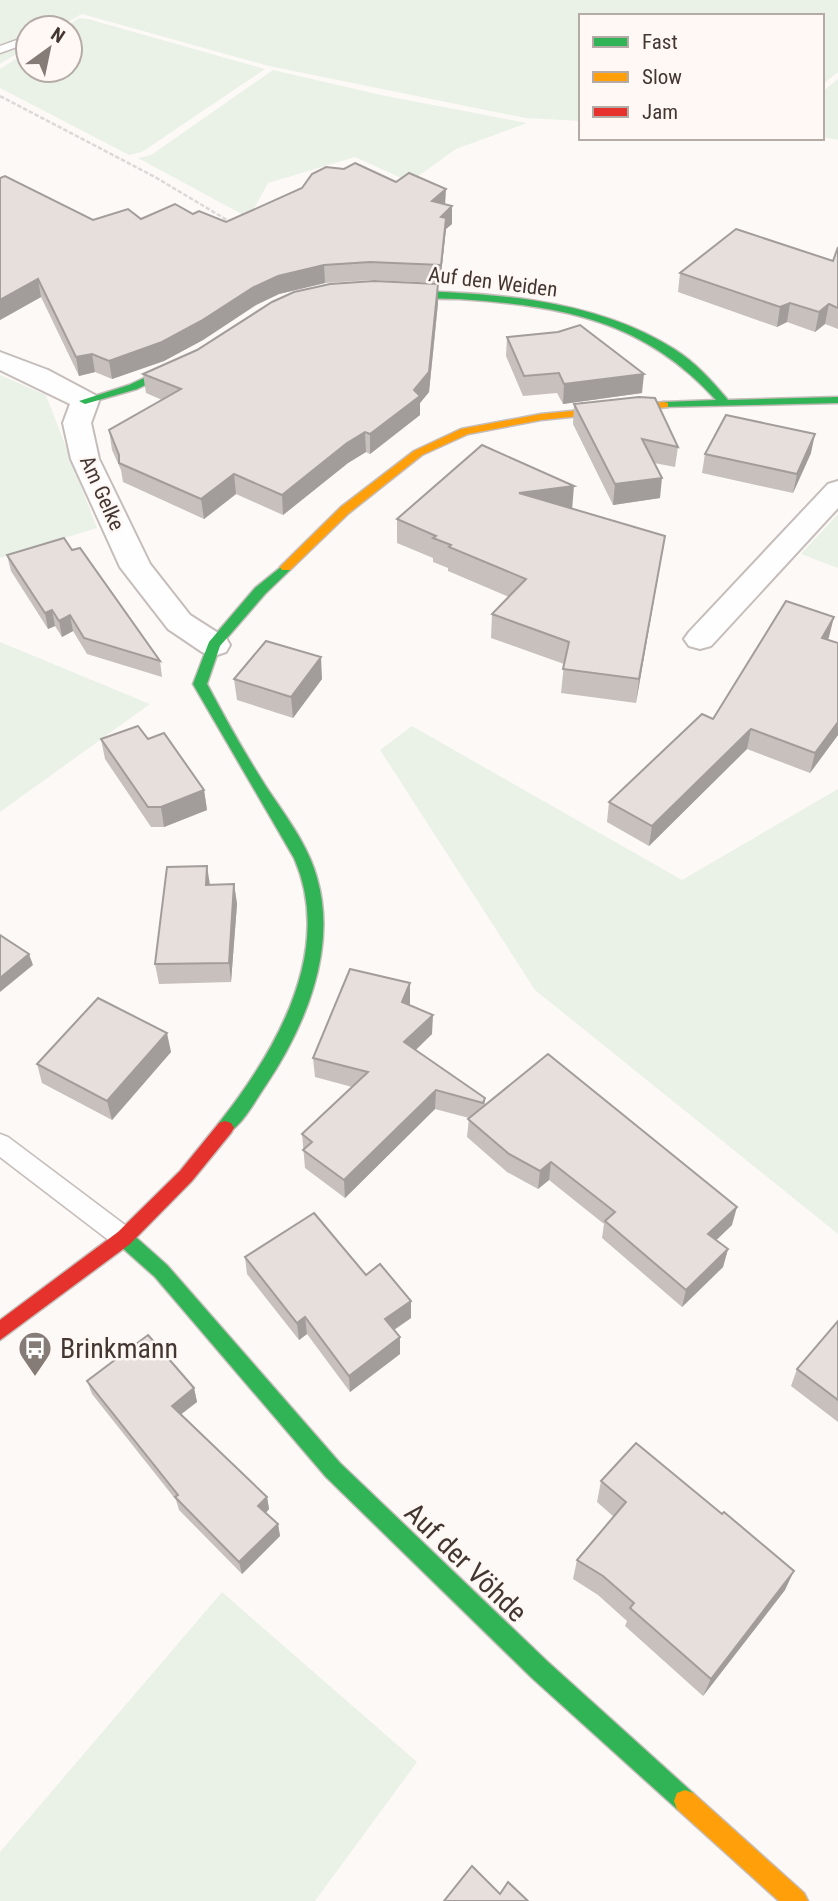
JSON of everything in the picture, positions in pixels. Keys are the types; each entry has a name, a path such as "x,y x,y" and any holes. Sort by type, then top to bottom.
{"street":[{"name":"Auf den Weiden","path":"374,292 462,295 540,306 618,326 663,346 702,377 725,403"},
{"path":"0,360 85,401 134,387 202,355"},
{"path":"0,1331 124,1238 186,1176 243,1106 279,1046 305,990 316,933 310,879 284,827 224,731 200,684 214,645 260,591 345,510 418,453 465,431 541,417 637,406 838,400"},
{"name":"Am Gelke","path":"85,401 77,424 85,459 136,567 179,622 214,645"},
{"path":"700,639 838,490"},
{"name":"Auf der Vöhde","path":"124,1238 161,1270 333,1470 540,1670 796,1901"}],"lane":[{"path":"0,1144 124,1238"}],"path":[{"path":"0,96 155,177 239,227"}],"shaded area":[{"path":"0,0 838,0 838,72 824,83 824,14 579,14 579,121 525,118 269,66 82,14 85,12 14,14 14,56 0,64"},
{"path":"84,19 265,69 142,152 129,155 0,88 0,69 14,60 14,84 84,84"},
{"path":"273,70 381,95 527,123 456,149 410,182 355,157 268,183 249,218 138,158 151,155"},
{"path":"838,79 838,140 824,137 824,90"},
{"path":"0,375 46,395 97,528 0,558"},
{"path":"838,514 838,568 801,554"},
{"path":"0,642 150,704 0,812"},
{"path":"412,726 682,880 838,789 838,1234 535,990 380,750"},
{"path":"222,1592 417,1762 315,1901 0,1901 0,1852"}],"building":[{"path":"355,163 396,182 409,173 446,189 432,201 452,206 441,217 446,218 441,265 370,262 324,265 278,276 254,287 162,342 109,361 92,354 76,357 38,279 0,300 0,178 5,176 93,220 128,209 141,219 175,204 193,214 199,211 226,222 302,188 312,174 326,167 344,169"},
{"path":"736,229 833,261 838,247 838,308 829,304 819,312 790,303 780,307 680,273"},
{"path":"374,281 438,284 429,372 414,390 420,396 370,434 365,432 347,443 282,495 234,474 201,499 119,463 119,455 109,430 181,389 143,374 197,350 272,302 294,292 330,284"},
{"path":"580,325 644,374 564,384 559,373 524,376 507,337 558,332"},
{"path":"639,397 655,398 678,447 642,439 662,478 615,484 574,404"},
{"path":"726,415 815,434 797,474 705,454"},
{"path":"482,445 574,486 519,493 665,536 639,679 563,669 569,642 492,614 526,579 449,547 451,545 433,538 436,536 397,519"},
{"path":"64,538 72,550 80,548 160,661 84,638 70,615 59,621 52,610 45,613 7,555"},
{"path":"786,601 834,617 822,638 838,643 838,722 815,753 751,729 652,826 609,802 702,714 713,719"},
{"path":"266,641 321,657 291,697 234,679"},
{"path":"138,726 148,739 164,733 204,790 161,807 148,807 101,739"},
{"path":"207,866 206,885 234,884 229,963 155,964 167,867"},
{"path":"0,935 29,954 0,978"},
{"path":"350,969 410,983 402,1002 433,1015 404,1042 485,1098 483,1103 436,1090 344,1180 303,1150 312,1142 302,1134 368,1072 313,1058"},
{"path":"98,998 167,1033 107,1101 37,1064"},
{"path":"548,1054 737,1207 708,1234 728,1249 686,1290 605,1221 615,1212 551,1162 540,1171 509,1154 468,1119"},
{"path":"314,1213 366,1275 380,1264 411,1301 385,1319 400,1337 349,1376 305,1317 297,1323 245,1257"},
{"path":"838,1321 838,1400 797,1369"},
{"path":"148,1335 194,1388 172,1406 267,1497 258,1506 278,1524 239,1562 175,1497 178,1495 87,1381"},
{"path":"636,1443 794,1571 711,1679 630,1608 634,1603 603,1576 577,1560 626,1502 601,1481"},
{"path":"472,1866 500,1894 508,1882 528,1901 444,1901"}],"traffic: fast":[{"path":"388,293 497,299 571,311 607,321 640,334 670,351 706,382 725,403"},
{"path":"85,401 133,387 191,360"},
{"path":"664,405 838,400"},
{"path":"225,1128 264,1074 282,1044 296,1012 308,979 314,946 315,912 310,879 302,858 200,684 214,645 260,591 286,567"},
{"path":"124,1238 161,1271 333,1470 540,1670 685,1801"}],"traffic: slow":[{"path":"286,567 345,510 418,453 465,431 541,417 664,405"},
{"path":"685,1801 796,1901"}],"traffic: jam":[{"path":"0,1331 124,1238 186,1176 225,1128"}],"place":[{"name":"Brinkmann","path":"35,1378"}]}
